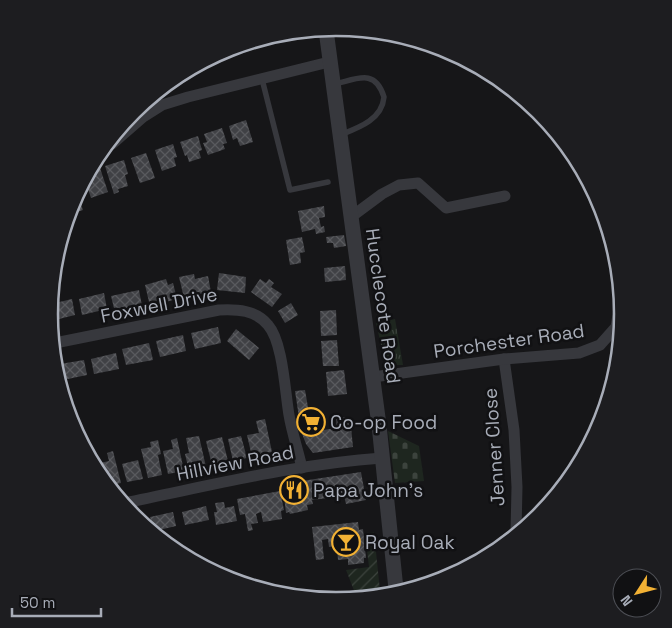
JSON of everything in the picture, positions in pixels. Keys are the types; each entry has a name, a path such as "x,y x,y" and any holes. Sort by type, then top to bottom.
{"street":[{"name":"Hucclecote Road","path":"327,37 373,376 396,585"},
{"path":"128,130 143,117 162,105 329,62"},
{"path":"351,217 399,185 418,183 446,208 505,196"},
{"name":"Foxwell Drive","path":"60,342 219,310 241,310 258,316 270,326 277,339 291,425 302,468"},
{"name":"Porchester Road","path":"373,376 579,353 600,345 613,330"},
{"name":"Jenner Close","path":"504,360 514,430 517,487 512,529"},
{"name":"Hillview Road","path":"132,502 302,468 382,458"}],"lane":[{"path":"332,85 371,78 378,82 384,97 384,102 374,118 358,128 340,135"},
{"path":"262,79 290,190 328,182"}],"green space":[{"path":"395,319 403,365 393,365 382,349 376,323"},
{"path":"388,431 419,446 424,481 395,483"},
{"path":"374,532 380,588 354,591 346,570 369,567 365,533"}],"building":[{"path":"246,120 253,142 240,146 237,138 233,140 229,126"},
{"path":"222,128 227,143 223,144 225,149 208,155 203,143 207,142 204,134"},
{"path":"198,136 202,150 199,151 201,158 189,162 180,142"},
{"path":"173,144 177,157 174,158 176,166 162,171 155,150"},
{"path":"146,153 155,178 140,183 131,158"},
{"path":"124,160 128,174 125,175 128,186 118,189 119,192 114,194 105,166"},
{"path":"100,168 108,192 91,198 88,189"},
{"path":"81,204 83,210 78,212"},
{"path":"324,206 325,217 319,218 321,227 324,226 325,232 316,234 315,229 302,232 298,211"},
{"path":"344,235 346,246 334,248 333,243 327,243 326,237"},
{"path":"302,237 305,252 300,253 301,263 290,265 286,240"},
{"path":"345,266 346,280 325,282 324,268"},
{"path":"219,273 246,277 245,293 217,290"},
{"path":"194,274 195,279 208,276 211,292 184,298 179,277"},
{"path":"166,279 168,285 173,283 177,299 150,306 145,285"},
{"path":"260,279 266,283 269,279 274,283 271,287 282,294 272,307 251,292"},
{"path":"139,290 142,306 115,312 111,296"},
{"path":"104,293 107,309 82,315 79,299"},
{"path":"72,299 75,315 58,319 59,302"},
{"path":"291,303 298,315 285,323 278,311"},
{"path":"336,310 337,335 321,336 320,311"},
{"path":"218,327 221,343 195,349 191,333"},
{"path":"236,329 259,348 249,360 227,341"},
{"path":"183,335 186,351 160,357 156,341"},
{"path":"337,340 339,366 323,366 321,341"},
{"path":"149,343 153,360 126,365 122,349"},
{"path":"116,353 119,369 94,374 91,359"},
{"path":"84,360 87,375 67,379 63,363"},
{"path":"344,370 347,394 328,396 326,372"},
{"name":"Co-op Food","path":"305,390 309,413 320,412 323,430 337,428 336,418 350,417 353,447 313,453 306,444 301,431 295,391"},
{"path":"265,419 272,452 252,457 247,435 259,433 256,421"},
{"path":"199,436 206,467 189,471 185,454 189,453 186,438"},
{"path":"241,436 247,458 233,461 228,439"},
{"path":"222,437 228,461 212,465 206,441"},
{"path":"177,438 184,471 168,474 163,451 173,449 171,440"},
{"path":"158,440 161,454 158,455 162,475 148,478 141,449 151,447 150,442"},
{"path":"113,451 121,483 117,484 101,463 109,461 107,453"},
{"path":"138,460 143,479 127,482 122,464"},
{"path":"361,472 366,500 346,504 344,496 312,500 313,504 307,505 308,510 290,514 289,512 286,513 283,488 302,484 302,481"},
{"path":"280,491 284,510 281,511 282,519 263,522 261,512 256,514 258,523 251,524 253,530 248,531 245,514 240,515 237,499"},
{"path":"224,502 225,508 234,506 237,521 216,525 214,512 217,512 215,503"},
{"path":"206,506 209,520 185,525 182,512"},
{"path":"173,512 176,526 161,529 151,521 150,517"},
{"name":"Royal Oak","path":"358,522 359,530 363,529 366,558 364,558 364,563 348,565 348,559 338,560 337,546 329,547 328,539 322,540 324,559 316,560 312,527"}],"place":[{"name":"Co-op Food","path":"311,422"},
{"name":"Papa John's","path":"294,490"},
{"name":"Royal Oak","path":"346,542"}]}
